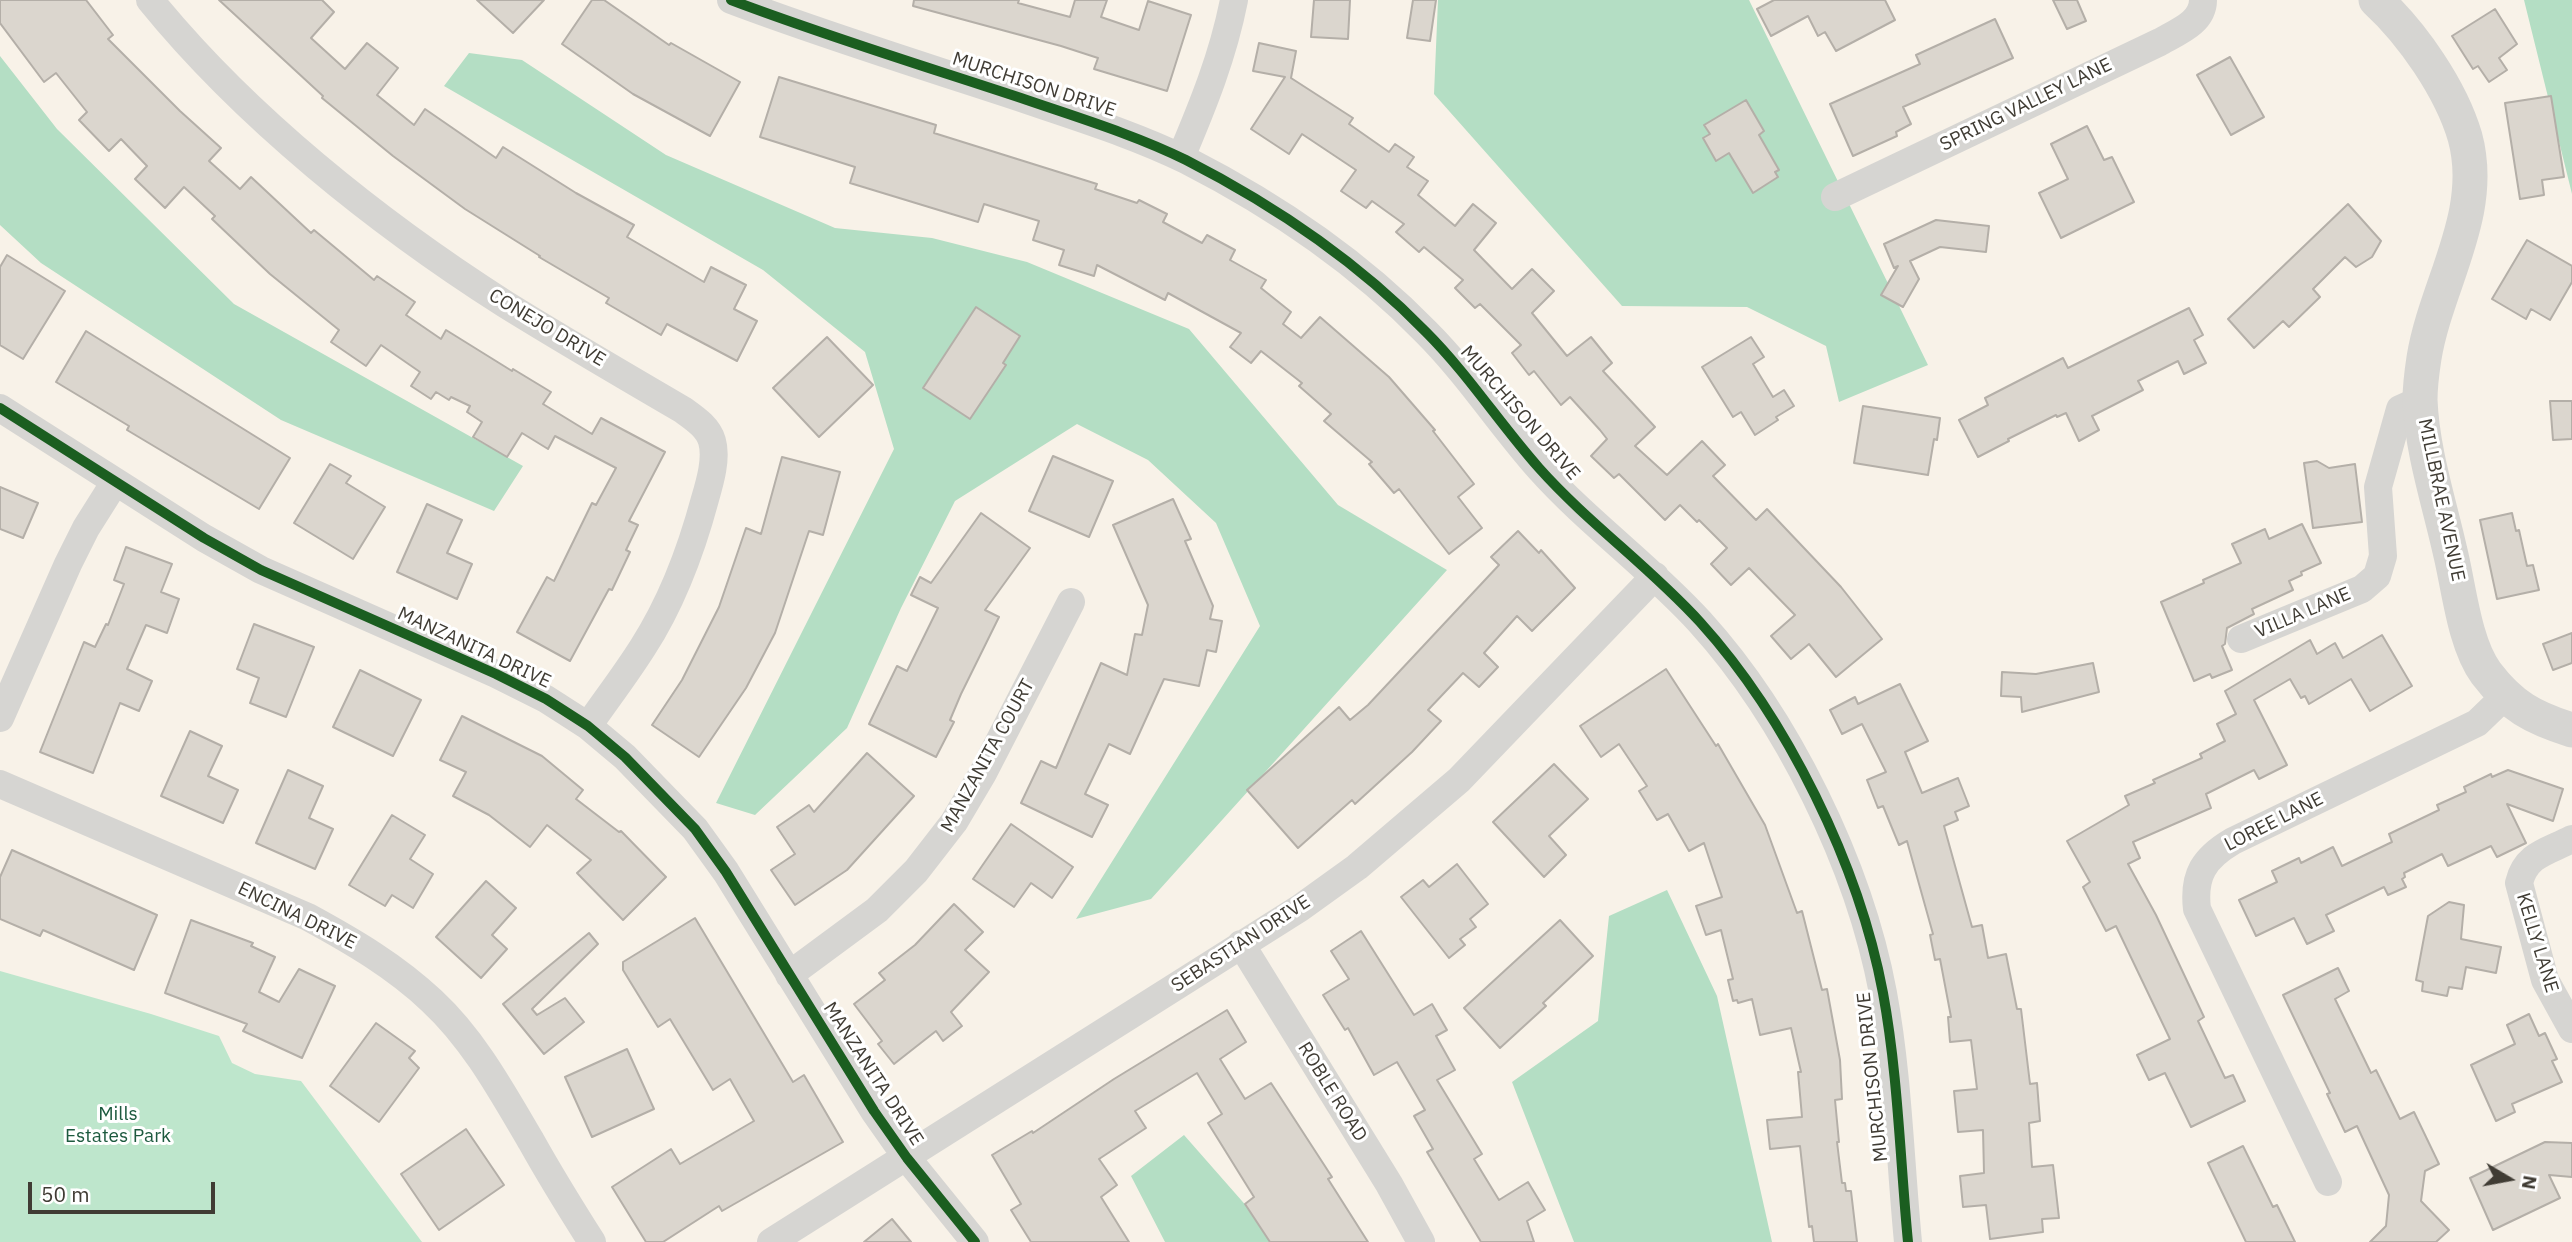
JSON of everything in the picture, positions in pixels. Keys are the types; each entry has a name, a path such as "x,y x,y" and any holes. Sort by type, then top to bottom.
{"street":[{"name":"CONEJO DRIVE","path":"150,0 231,88 366,206 504,303 683,410 702,425 712,439 714,454 710,482 695,535 674,590 644,646 588,726"},
{"name":"MURCHISON DRIVE","path":"730,0 1114,129 1181,157 1291,219 1385,292 1427,333 1465,374 1543,472 1655,576 1702,624 1744,677 1816,798 1843,860 1867,927 1883,992 1892,1054 1908,1242"},
{"path":"1181,157 1210,89 1226,40 1234,0"},
{"name":"SPRING VALLEY LANE","path":"1835,197 2160,42 2196,20 2203,0"},
{"name":"MILLBRAE AVENUE","path":"2376,0 2395,18 2425,57 2448,97 2465,137 2469,180 2466,217 2432,325 2424,359 2420,400 2427,451 2470,636 2484,670 2505,696 2525,712 2572,730"},
{"name":"VILLA LANE","path":"2241,639 2362,589 2377,576 2383,556 2378,487 2384,462 2400,409 2420,400"},
{"name":"MANZANITA DRIVE","path":"0,408 115,482 261,570 496,674 546,699 588,726 625,757 695,829 726,872 874,1111 906,1158 975,1242"},
{"path":"0,718 74,552 115,482"},
{"name":"SEBASTIAN DRIVE","path":"771,1242 1300,908 1357,867 1412,823 1459,780 1655,576"},
{"name":"MANZANITA COURT","path":"789,975 877,911 916,871 954,822 983,774 1071,602"},
{"name":"LOREE LANE","path":"2328,1182 2197,909 2194,890 2202,869 2216,851 2477,723 2505,696"},
{"name":"ENCINA DRIVE","path":"0,784 308,917 397,970 434,1003 468,1041 499,1087 592,1242"},
{"name":"KELLY LANE","path":"2572,839 2532,859 2523,868 2519,884 2545,980 2572,1029"},
{"name":"ROBLE ROAD","path":"1241,944 1389,1184 1421,1242"}],"green space":[{"path":"1438,0 1749,0 1928,365 1839,402 1826,346 1747,307 1622,306 1434,94"},
{"path":"2524,0 2572,0 2572,194"},
{"path":"469,53 522,60 666,155 835,228 932,238 1027,262 1189,329 1338,505 1447,570 1151,899 1076,919 1260,626 1216,523 1148,460 1077,424 955,501 901,608 847,728 755,815 716,803 894,449 865,352 763,270 444,86"},
{"path":"0,56 57,129 234,304 523,466 494,511 281,420 41,263 0,225"},
{"path":"1667,890 1717,996 1772,1242 1574,1242 1512,1082 1598,1021 1609,916"},
{"name":"Mills Estates Park","path":"0,971 219,1036 232,1063 255,1074 301,1081 422,1242 0,1242"},
{"path":"1184,1135 1278,1242 1165,1242 1131,1176"}],"building":[{"path":"0,0 86,0 113,35 108,39 221,148 209,161 240,189 251,177 311,233 314,230 374,280 377,276 415,302 406,315 441,339 446,330 551,392 543,404 592,434 601,418 665,452 629,521 638,525 626,550 630,552 612,590 609,589 570,661 517,632 547,577 554,581 592,503 596,505 616,468 555,436 548,449 522,433 507,457 473,437 482,422 467,412 470,406 451,397 449,400 436,392 431,399 411,386 420,372 381,345 366,366 331,342 339,330 270,274 212,219 215,216 184,187 165,208 135,179 147,166 121,139 109,151 79,120 87,112 56,73 44,82 0,23"},
{"path":"219,0 322,0 334,12 311,38 345,69 367,43 398,68 377,95 414,125 425,109 496,158 503,147 576,193 634,225 627,237 704,282 711,267 746,285 734,309 757,321 737,361 667,324 661,335 606,303 609,298 465,209 393,156 322,98 323,96"},
{"path":"477,0 544,0 513,33"},
{"path":"592,0 604,0 669,45 671,43 740,82 710,136 633,94 562,44"},
{"path":"914,0 1019,0 1018,3 1070,17 1075,0 1107,0 1101,17 1139,30 1148,1 1191,15 1167,91 1094,69 1098,58 913,6"},
{"path":"1314,0 1350,0 1348,39 1311,37"},
{"path":"1413,0 1436,0 1430,41 1407,38"},
{"path":"1774,0 1885,0 1895,20 1836,51 1825,32 1818,36 1808,16 1771,36 1757,9"},
{"path":"2053,0 2077,0 2086,21 2067,29"},
{"path":"2495,9 2517,44 2499,58 2507,70 2489,82 2478,66 2473,69 2452,36"},
{"path":"1995,19 2013,58 1903,107 1911,124 1896,132 1897,136 1853,156 1830,104 1920,64 1916,55"},
{"path":"1259,43 1296,51 1291,78 1353,118 1349,124 1389,152 1395,144 1414,157 1407,167 1428,181 1418,195 1455,226 1473,204 1496,223 1474,250 1512,289 1532,269 1554,291 1532,313 1567,356 1591,337 1612,363 1603,371 1655,427 1635,446 1667,475 1702,441 1725,465 1713,476 1756,520 1767,509 1841,587 1882,639 1836,677 1809,644 1791,659 1771,636 1795,615 1749,568 1731,585 1711,564 1727,548 1680,505 1665,520 1619,474 1614,478 1591,456 1607,439 1570,397 1561,405 1534,371 1529,375 1512,353 1521,345 1480,304 1475,308 1455,288 1463,280 1424,247 1419,252 1396,232 1404,224 1372,201 1366,208 1341,191 1356,170 1302,134 1289,154 1251,129 1285,77 1253,71"},
{"path":"2230,57 2264,117 2231,135 2197,75"},
{"path":"779,77 936,125 934,133 1097,184 1095,189 1137,203 1139,200 1167,214 1163,222 1202,243 1207,235 1235,250 1230,260 1266,280 1261,288 1291,312 1283,324 1301,338 1320,317 1389,377 1435,430 1433,431 1474,484 1458,497 1482,528 1449,554 1399,489 1394,493 1369,464 1372,462 1324,421 1331,414 1299,386 1302,383 1261,351 1251,363 1230,347 1241,333 1168,293 1165,300 1097,265 1094,276 1059,265 1064,250 1033,240 1039,221 984,204 978,222 850,183 855,167 760,137"},
{"path":"2551,96 2564,177 2542,180 2544,195 2520,199 2505,103"},
{"path":"1746,100 1764,131 1759,135 1779,170 1775,172 1778,177 1753,193 1729,153 1716,161 1703,138 1710,134 1704,125"},
{"path":"2087,126 2104,160 2112,157 2134,202 2061,238 2039,193 2068,179 2051,144"},
{"path":"2348,204 2381,241 2372,257 2356,267 2345,257 2313,289 2320,297 2289,327 2283,321 2254,348 2228,319"},
{"path":"1936,220 1989,226 1986,252 1940,247 1910,261 1919,279 1903,307 1881,295 1898,266 1894,268 1884,244"},
{"path":"2527,240 2572,266 2572,282 2550,320 2531,309 2526,319 2492,299"},
{"path":"7,255 65,291 23,359 0,345 0,267"},
{"path":"976,307 1020,336 1003,363 1006,365 970,419 923,388"},
{"path":"2189,308 2203,335 2194,340 2206,363 2184,374 2178,361 2138,381 2143,390 2092,416 2099,430 2079,441 2066,413 2057,417 2056,415 2008,439 2009,441 1978,457 1959,420 1988,405 1985,398 2063,358 2068,368"},
{"path":"86,331 290,458 259,509 127,430 129,426 56,382"},
{"path":"827,337 873,385 819,437 773,388"},
{"path":"1751,337 1764,357 1753,364 1773,397 1784,390 1794,406 1755,435 1741,412 1733,417 1702,367"},
{"path":"2550,401 2572,401 2572,439 2553,440"},
{"path":"1863,406 1940,418 1928,475 1854,463"},
{"path":"1053,456 1113,481 1089,537 1029,511"},
{"path":"782,457 840,472 823,535 809,531 775,633 746,688 699,757 652,725 682,680 719,607 746,528 761,534"},
{"path":"2317,461 2329,468 2355,464 2362,522 2313,528 2304,463"},
{"path":"330,464 351,476 346,483 385,507 353,559 294,523"},
{"path":"0,487 38,503 23,538 0,529"},
{"path":"1173,499 1191,539 1185,541 1213,606 1210,619 1222,621 1216,652 1207,650 1199,686 1164,679 1130,754 1109,744 1085,794 1108,805 1092,837 1021,803 1041,761 1056,768 1101,663 1127,675 1135,634 1142,635 1148,605 1113,525"},
{"path":"427,504 462,520 447,553 472,564 457,599 397,572"},
{"path":"981,513 1030,548 985,610 999,617 961,694 950,720 954,722 936,757 869,724 897,666 907,671 938,608 911,595 920,577 931,583"},
{"path":"2512,513 2516,531 2519,530 2527,566 2533,565 2539,590 2497,599 2480,520"},
{"path":"2302,524 2321,563 2289,581 2293,590 2252,609 2254,614 2227,628 2225,644 2222,646 2232,670 2212,678 2210,674 2194,681 2161,602 2241,563 2232,544 2265,529 2269,539"},
{"path":"1518,531 1539,553 1541,550 1575,588 1532,631 1517,616 1484,653 1498,667 1479,687 1463,673 1428,710 1441,721 1412,752 1355,804 1352,800 1298,848 1247,790 1339,707 1350,720 1368,705 1499,565 1491,557"},
{"path":"126,547 172,564 161,592 179,599 167,633 146,625 127,669 152,681 139,711 120,703 93,773 40,752 84,642 95,647 106,624 108,625 124,584 114,580"},
{"path":"254,624 314,647 286,717 250,703 259,678 237,669"},
{"path":"2572,633 2572,663 2553,670 2543,644"},
{"path":"2382,635 2412,686 2370,711 2351,679 2309,704 2305,696 2301,698 2290,679 2254,700 2287,765 2259,779 2254,770 2206,794 2211,808 2133,842 2140,858 2128,864 2156,915 2204,1017 2198,1021 2225,1078 2233,1075 2245,1101 2191,1127 2165,1073 2149,1080 2137,1055 2170,1039 2116,926 2106,931 2083,887 2090,882 2067,841 2129,805 2125,796 2202,758 2200,754 2225,741 2217,724 2236,714 2225,691 2310,640 2317,654 2335,643 2343,658"},
{"path":"2093,663 2099,692 2022,712 2021,697 2001,696 2002,672 2036,674"},
{"path":"1666,669 1716,746 1718,744 1765,825 1797,913 1802,911 1822,990 1827,989 1840,1060 1842,1099 1835,1100 1837,1142 1842,1183 1845,1183 1846,1191 1851,1191 1857,1242 1814,1242 1812,1226 1809,1227 1800,1146 1770,1149 1767,1120 1802,1117 1798,1072 1801,1072 1791,1028 1760,1035 1752,999 1738,1003 1737,1000 1733,1001 1728,980 1733,979 1721,930 1706,935 1696,906 1722,897 1704,843 1689,851 1668,814 1657,820 1639,791 1647,786 1619,744 1601,757 1580,726"},
{"path":"360,670 421,700 393,756 333,727"},
{"path":"1900,684 1928,741 1905,752 1922,793 1958,778 1969,806 1955,812 1958,820 1944,826 1972,927 1982,925 1988,958 2006,954 2017,1009 2021,1009 2030,1084 2037,1083 2040,1121 2029,1123 2032,1167 2053,1165 2059,1218 2042,1219 2043,1232 1990,1239 1986,1205 1963,1207 1960,1176 1984,1173 1983,1130 1958,1132 1954,1091 1977,1089 1971,1040 1950,1042 1948,1017 1951,1017 1940,959 1935,960 1930,935 1933,934 1907,841 1899,845 1883,806 1878,808 1867,780 1886,772 1862,724 1842,734 1830,710 1855,697 1858,704"},
{"path":"462,716 542,756 583,790 576,799 621,831 666,877 623,920 577,873 591,860 547,825 530,847 489,815 453,796 466,772 440,760"},
{"path":"190,731 222,746 208,776 238,790 223,823 161,796"},
{"path":"867,753 914,796 847,870 795,905 771,870 795,854 777,827 809,805 814,812"},
{"path":"1554,764 1588,799 1549,836 1566,855 1544,877 1493,822"},
{"path":"288,770 323,786 309,818 333,829 315,869 256,843"},
{"path":"2508,770 2563,789 2553,821 2507,804 2526,843 2497,857 2491,846 2448,866 2442,854 2404,873 2405,877 2402,879 2406,887 2388,895 2384,887 2326,915 2334,931 2307,944 2294,918 2256,936 2239,900 2277,882 2272,871 2299,858 2301,863 2333,847 2342,866 2392,842 2389,834 2439,810 2437,805 2466,792 2464,787 2491,774 2492,777"},
{"path":"392,815 425,835 410,859 433,874 413,908 392,895 385,906 349,885"},
{"path":"1011,824 1073,867 1052,898 1031,883 1014,907 973,879"},
{"path":"12,850 157,915 134,970 43,930 40,936 0,919 0,877"},
{"path":"1457,864 1488,904 1470,919 1476,927 1460,939 1465,945 1449,958 1401,897 1423,880 1429,887"},
{"path":"486,881 516,908 492,935 507,949 481,978 436,937"},
{"path":"2449,902 2464,905 2461,939 2501,947 2496,973 2466,967 2462,989 2449,987 2447,996 2422,991 2423,982 2416,980 2428,916"},
{"path":"954,904 983,932 965,950 989,972 951,1012 962,1026 943,1041 936,1031 894,1064 878,1044 882,1041 854,1004 885,980 879,973 915,945"},
{"path":"695,918 793,1082 804,1075 843,1142 722,1211 719,1206 663,1242 646,1242 612,1187 671,1149 680,1164 754,1121 730,1079 713,1090 670,1019 658,1027 623,970 623,962"},
{"path":"191,920 253,943 251,946 275,957 259,992 279,1002 299,969 335,986 302,1058 243,1031 247,1024 165,993"},
{"path":"1560,920 1593,956 1543,1003 1546,1006 1500,1048 1464,1008"},
{"path":"1361,931 1414,1015 1432,1004 1447,1030 1436,1036 1455,1070 1437,1080 1482,1154 1474,1159 1499,1200 1528,1182 1545,1210 1527,1221 1534,1242 1481,1242 1427,1152 1433,1149 1414,1116 1425,1110 1397,1062 1374,1075 1348,1028 1345,1030 1323,995 1349,979 1331,951"},
{"path":"589,933 598,944 532,1009 537,1015 565,998 584,1022 544,1054 503,1004"},
{"path":"2338,968 2349,991 2335,999 2371,1073 2376,1070 2400,1119 2414,1112 2439,1164 2425,1171 2421,1201 2449,1230 2436,1242 2370,1242 2386,1226 2389,1195 2357,1126 2345,1132 2327,1094 2330,1093 2283,995"},
{"path":"1227,1010 1246,1042 1220,1059 1245,1099 1271,1083 1332,1177 1328,1179 1368,1242 1270,1242 1245,1204 1254,1197 1208,1123 1222,1114 1197,1073 1135,1111 1146,1128 1099,1159 1117,1185 1101,1197 1129,1242 1031,1242 1011,1210 1021,1204 992,1155 1032,1131 1033,1133 1114,1079"},
{"path":"2529,1014 2539,1036 2545,1033 2557,1059 2552,1061 2562,1082 2512,1104 2515,1112 2496,1121 2471,1065 2515,1044 2507,1025"},
{"path":"376,1023 415,1051 409,1058 419,1068 379,1122 330,1086"},
{"path":"627,1049 654,1109 592,1137 565,1077"},
{"path":"466,1129 504,1185 439,1230 401,1174"},
{"path":"2545,1142 2572,1143 2572,1177 2549,1175 2560,1198 2493,1230 2470,1178"},
{"path":"2243,1146 2273,1207 2277,1205 2295,1242 2246,1242 2208,1163"},
{"path":"892,1219 911,1242 864,1242"}],"cycle path":[{"path":"731,0 1104,126 1186,160 1282,215 1343,258 1399,306 1441,348 1539,468 1700,622 1732,660 1790,748 1837,845 1857,895 1872,944 1888,1024 1908,1242"},
{"path":"0,408 204,538 261,570 496,674 546,699 588,726 625,757 695,829 726,872 874,1111 907,1158 975,1242"}]}
